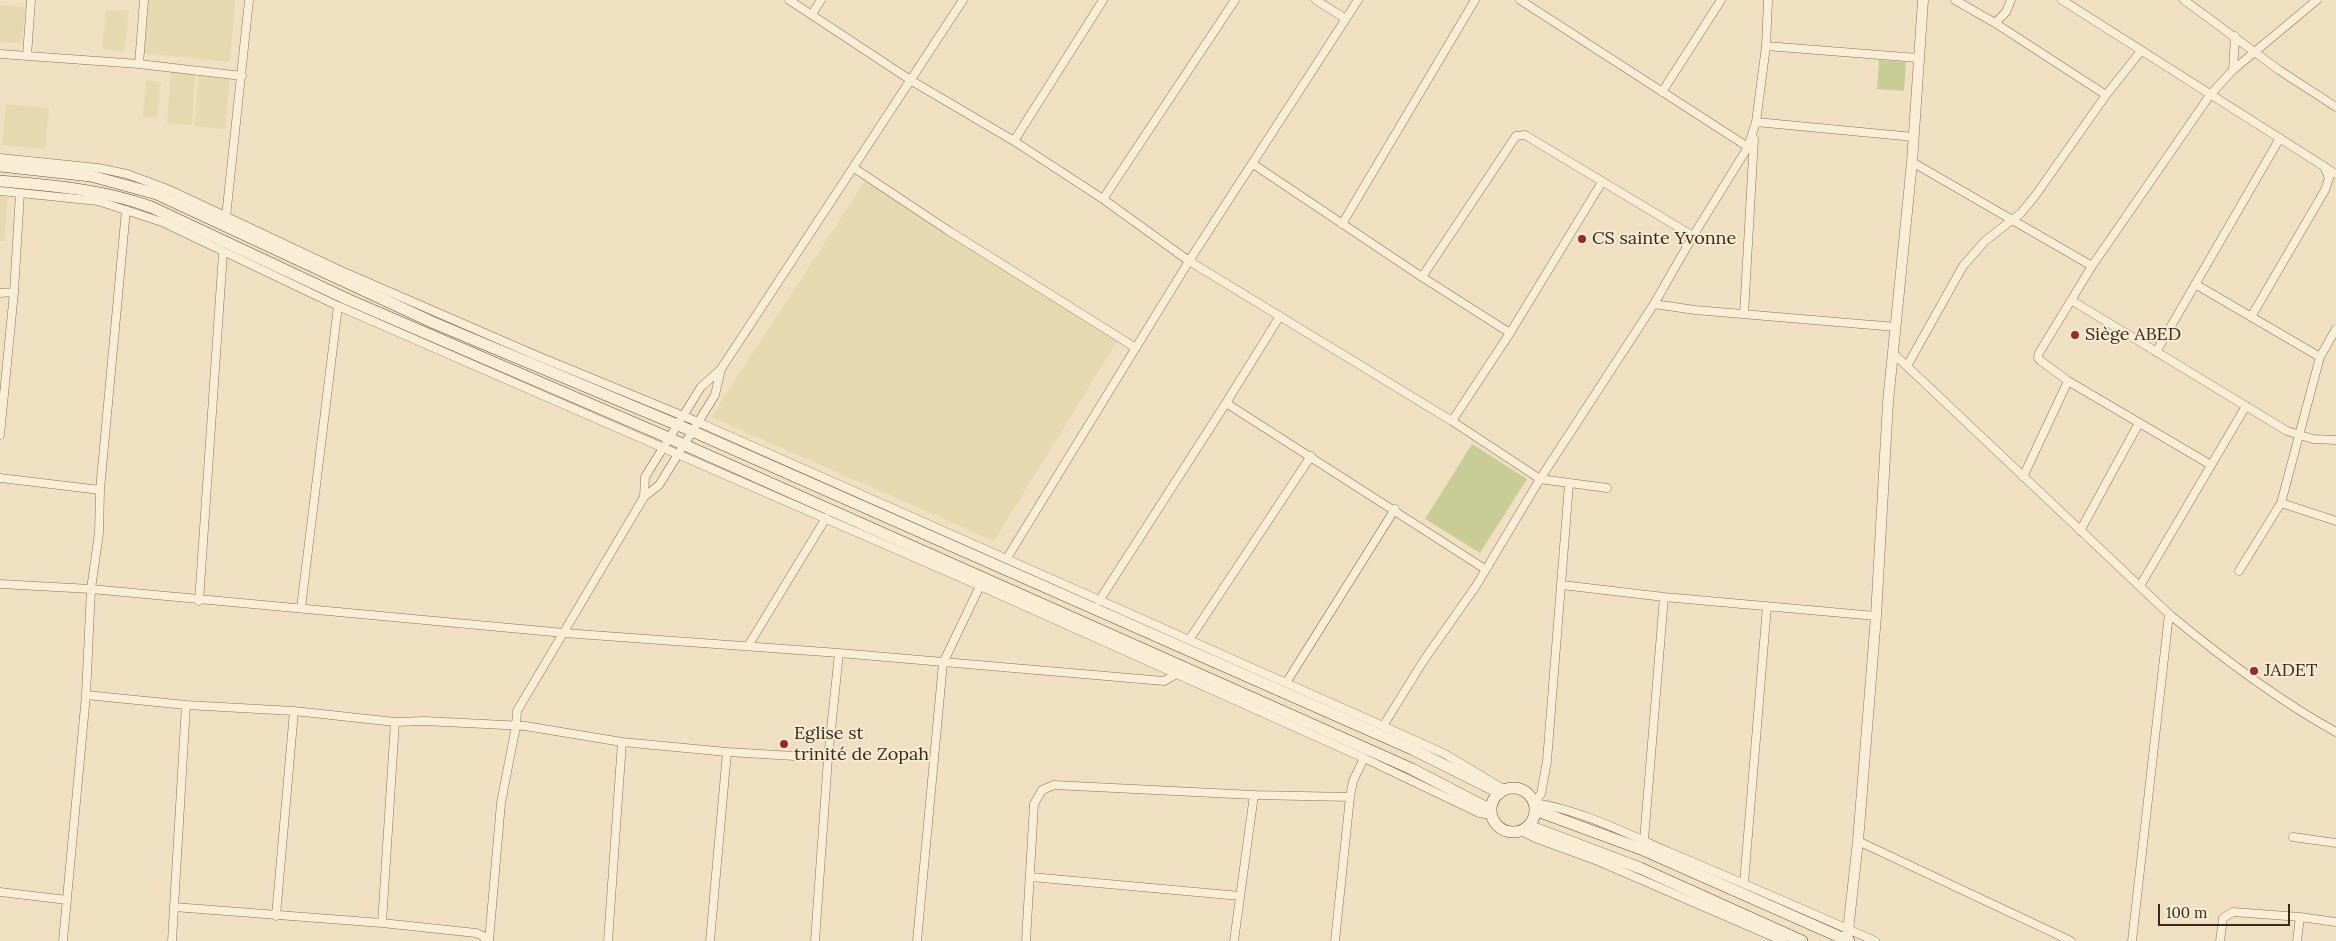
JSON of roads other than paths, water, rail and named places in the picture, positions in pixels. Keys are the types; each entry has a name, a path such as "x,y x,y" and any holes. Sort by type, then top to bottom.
{"main road":[{"path":"0,166 91,176 156,194 434,322 695,426 1503,791"},
{"path":"0,181 96,191 143,204 349,300 666,443 1412,769 1491,813"},
{"path":"1802,941 1640,868 1525,829 1512,832 1503,830 1495,824 1491,813 1494,799 1503,791 1515,788 1524,792 1534,806 1641,849 1848,937"},
{"path":"1525,829 1534,819 1534,806"}],"street":[{"path":"26,56 31,0"},
{"path":"139,64 144,0"},
{"path":"226,217 249,0"},
{"path":"789,0 912,81 1014,141 1103,199 1189,261 1452,421 1540,479 1607,488"},
{"path":"812,14 821,0"},
{"path":"644,497 645,477 701,387 720,369 912,81 963,0"},
{"path":"1014,141 1103,0"},
{"path":"1103,199 1235,0"},
{"path":"1316,0 1346,19"},
{"path":"1007,558 1189,261 1358,0"},
{"path":"1342,224 1475,0"},
{"path":"1520,0 1748,147"},
{"path":"1662,92 1720,0"},
{"path":"1744,314 1754,134 1766,46 1768,0"},
{"path":"1848,937 1858,841 1876,616 1882,481 1912,162 1923,0"},
{"path":"1955,0 1995,23 2106,95"},
{"path":"1995,23 2006,12 2011,0"},
{"path":"2062,0 2336,174"},
{"path":"2184,0 2336,107"},
{"path":"2197,8 2202,0"},
{"path":"2212,465 2068,381 2038,358 2039,353 2092,266 2210,95 2233,70 2317,0"},
{"path":"2233,70 2235,36"},
{"path":"1766,46 1918,58"},
{"path":"1907,366 1963,266 1985,241 2002,226 2013,220 2035,196 2106,95 2141,51"},
{"path":"0,54 139,64 242,76"},
{"path":"1756,122 1914,137"},
{"path":"1422,277 1516,136 1525,134 1693,236"},
{"path":"1383,726 1509,534 1540,479 1654,304 1754,134"},
{"path":"2156,352 2280,138"},
{"path":"0,158 98,168 127,174 170,190 425,308 680,420"},
{"path":"1912,162 2092,266"},
{"path":"1253,164 1422,277 1510,333"},
{"path":"2251,317 2325,190 2329,178 2324,166"},
{"path":"854,168 949,231 1136,348"},
{"path":"1452,421 1510,333 1602,182"},
{"path":"0,191 98,201 162,222 223,253 338,306 666,443"},
{"path":"0,435 14,292 20,193"},
{"path":"63,941 86,695 91,589 98,533 100,490 126,210"},
{"path":"199,601 223,253"},
{"path":"2195,284 2320,357"},
{"path":"0,293 14,292"},
{"path":"2071,300 2287,431 2313,439 2336,440"},
{"path":"1654,304 1896,327"},
{"path":"301,608 338,306"},
{"path":"1099,601 1280,316"},
{"path":"2239,571 2281,503 2320,357 2336,329"},
{"path":"1894,354 2169,614 2223,657 2288,702 2336,732"},
{"path":"488,941 501,803 516,726 517,711 644,497 659,485 715,395 720,369"},
{"path":"2023,477 2068,381"},
{"path":"1226,403 1395,509 1485,569"},
{"path":"2140,586 2246,406"},
{"path":"2080,531 2138,422"},
{"path":"695,426 1007,558 1099,601 1445,754 1503,791"},
{"path":"681,449 826,518 1364,758 1479,813 1491,813"},
{"path":"1189,640 1311,456"},
{"path":"0,478 100,490"},
{"path":"1534,806 1541,794 1547,761 1569,484"},
{"path":"2281,503 2336,521"},
{"path":"1286,683 1395,509"},
{"path":"748,646 826,518"},
{"path":"0,584 91,589 199,601 301,608 564,633 839,653 1164,681 1175,675"},
{"path":"1562,585 1664,597 1876,616"},
{"path":"917,941 943,663 980,586"},
{"path":"1644,840 1664,597"},
{"path":"1744,884 1767,606"},
{"path":"2132,941 2169,614"},
{"path":"815,941 828,758 839,653"},
{"path":"86,695 186,705 294,711 396,722 424,721 516,726 622,742 727,752 828,758"},
{"path":"172,941 186,705"},
{"path":"276,916 294,711"},
{"path":"382,924 396,722"},
{"path":"608,941 622,742"},
{"path":"710,941 727,752"},
{"path":"1335,941 1350,797 1353,781 1364,758"},
{"path":"1026,941 1034,804 1042,790 1054,785 1254,795 1350,797"},
{"path":"1234,941 1254,795"},
{"path":"1534,806 1546,804 1644,840 1744,884 1848,937 1875,941"},
{"path":"1525,829 1534,838 1598,861 1783,941"},
{"path":"2293,837 2336,842"},
{"path":"1858,841 2071,941"},
{"path":"1031,877 1240,896"},
{"path":"0,892 66,900"},
{"path":"174,907 382,924 476,934 484,936 488,941"},
{"path":"2220,941 2223,918 2234,912 2336,922"},
{"path":"2297,941 2300,917"}],"place":[{"name":"CS sainte Yvonne","path":"1582,239"},
{"name":"Siège ABED","path":"2075,335"},
{"name":"JADET","path":"2254,671"},
{"name":"Eglise st trinité de Zopah","path":"784,744"}]}
